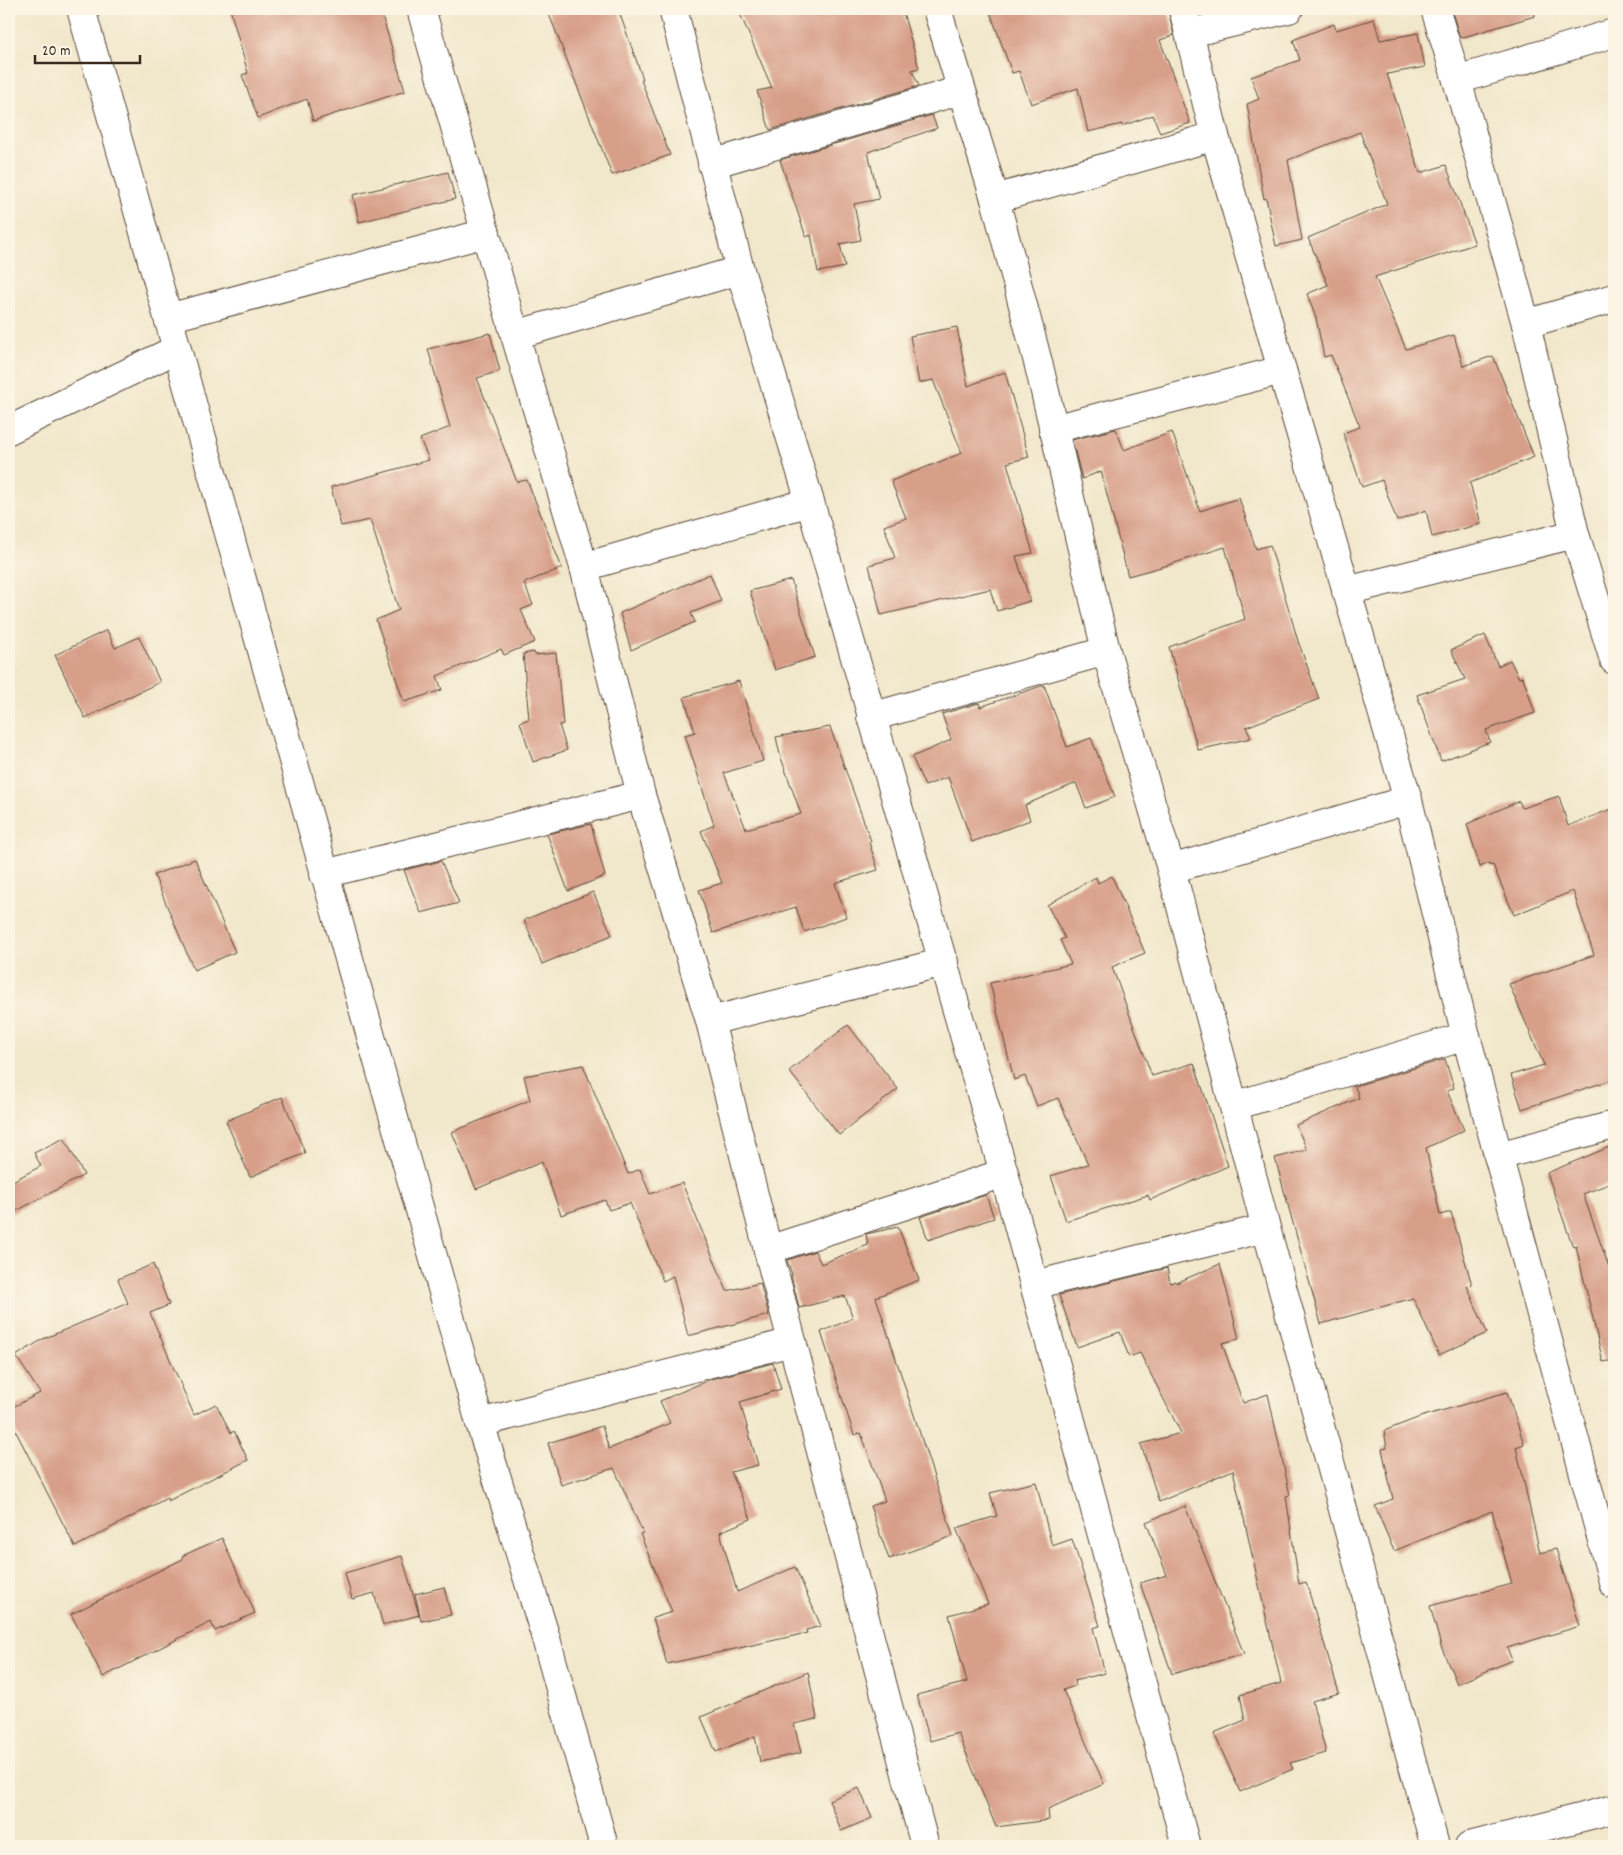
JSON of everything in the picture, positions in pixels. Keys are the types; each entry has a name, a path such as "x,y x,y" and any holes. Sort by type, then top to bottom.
{"street":[{"path":"81,9 480,1423 545,1635 604,1846"},
{"path":"421,9 584,567 641,794 710,1021 924,1846"},
{"path":"673,9 740,270 810,502 1004,1174 1186,1846"},
{"path":"937,9 995,199 1026,313 1106,651 1171,869 1266,1228 1435,1846"},
{"path":"1289,9 1186,21 1215,136 1408,800 1466,1036 1614,1585"},
{"path":"1435,9 1526,324 1575,534 1614,660"},
{"path":"1457,80 1614,33"},
{"path":"712,164 961,90"},
{"path":"995,199 1215,136"},
{"path":"168,318 486,234"},
{"path":"515,334 740,270"},
{"path":"1526,324 1614,298"},
{"path":"9,430 176,349"},
{"path":"1054,429 1282,370"},
{"path":"584,567 810,502"},
{"path":"1346,591 1575,534"},
{"path":"871,717 1106,651"},
{"path":"324,874 641,794"},
{"path":"1171,869 1408,800"},
{"path":"710,1021 944,962"},
{"path":"1234,1106 1466,1036"},
{"path":"1498,1156 1614,1125"},
{"path":"768,1250 1004,1174"},
{"path":"1034,1286 1266,1228"},
{"path":"480,1423 792,1342"},
{"path":"1469,1846 1614,1809"}],"building":[{"path":"230,9 380,9 405,91 313,121 307,99 258,118 242,75 248,73"},
{"path":"547,9 618,9 643,79 641,80 670,155 612,175"},
{"path":"738,9 902,9 919,68 912,70 919,86 770,130 757,91 772,88"},
{"path":"989,9 1168,9 1174,35 1160,40 1190,123 1160,133 1153,115 1122,126 1122,124 1088,132 1078,88 1031,104 1019,71 1012,73"},
{"path":"1451,9 1534,9 1535,16 1460,38"},
{"path":"1374,19 1380,40 1418,33 1425,67 1387,74 1420,173 1446,165 1475,244 1375,277 1406,349 1454,335 1463,366 1493,356 1534,457 1470,483 1481,524 1432,537 1426,510 1397,521 1382,480 1362,487 1343,433 1360,427 1331,355 1324,357 1316,318 1307,294 1328,285 1308,238 1387,204 1360,132 1288,160 1302,240 1276,246 1266,198 1264,199 1247,104 1259,99 1251,77 1300,60 1293,40 1334,24 1336,30"},
{"path":"932,115 937,128 868,152 879,199 854,204 861,240 840,244 845,267 818,272 811,235 806,237 780,160"},
{"path":"448,172 455,199 359,222 353,195"},
{"path":"957,327 968,386 1005,372 1029,457 1007,463 1033,553 1016,556 1030,601 997,611 990,589 881,615 869,565 895,558 884,526 906,518 891,481 962,453 933,380 919,383 910,336"},
{"path":"490,333 500,371 477,378 517,482 527,480 562,568 524,583 533,605 521,610 535,642 504,655 501,649 437,676 442,690 404,702 376,620 399,610 370,520 341,526 331,487 429,460 420,439 450,427 428,349"},
{"path":"1116,429 1124,450 1172,432 1200,511 1239,498 1256,549 1270,545 1298,641 1319,699 1246,727 1251,738 1198,750 1169,647 1245,619 1225,547 1128,576 1101,471 1082,479 1072,440"},
{"path":"710,574 721,601 691,613 695,622 631,650 620,613"},
{"path":"791,580 815,657 775,670 750,591"},
{"path":"107,630 115,648 139,637 160,682 85,718 55,655"},
{"path":"1485,635 1498,666 1510,660 1519,678 1523,677 1535,713 1486,730 1490,742 1441,761 1417,695 1465,679 1451,650"},
{"path":"534,652 535,655 556,653 563,724 559,725 567,750 533,762 520,722 529,719 523,654"},
{"path":"739,681 763,761 724,773 746,829 801,814 780,755 776,737 830,727 871,841 869,842 878,870 835,883 846,917 804,932 796,907 713,933 699,890 722,883 701,831 714,825 685,735 695,732 684,697"},
{"path":"1044,685 1067,747 1091,738 1115,797 1086,808 1076,783 1025,805 1030,820 972,842 948,777 925,786 912,757 951,740 942,714 979,703 980,707"},
{"path":"1559,796 1568,826 1614,808 1614,1079 1522,1109 1511,1075 1544,1065 1509,984 1594,955 1573,891 1514,915 1493,865 1490,866 1489,863 1480,867 1467,824 1519,801 1522,808"},
{"path":"591,824 605,876 568,891 547,834"},
{"path":"195,859 235,952 194,970 154,875"},
{"path":"441,861 459,903 421,913 404,870"},
{"path":"1112,876 1145,953 1112,967 1152,1076 1194,1063 1228,1166 1150,1200 1148,1195 1066,1221 1051,1176 1088,1164 1058,1098 1037,1106 1025,1076 1014,1080 990,983 1071,964 1060,940 1065,938 1047,905 1096,877 1098,883"},
{"path":"593,892 612,935 542,964 524,920"},
{"path":"848,1025 898,1089 839,1135 789,1071"},
{"path":"1445,1059 1454,1088 1447,1091 1464,1130 1426,1148 1440,1215 1451,1212 1472,1285 1467,1286 1487,1333 1439,1355 1413,1298 1321,1324 1275,1158 1307,1150 1296,1125 1359,1098 1355,1086"},
{"path":"583,1065 628,1174 640,1169 650,1194 682,1183 727,1291 760,1283 769,1315 688,1336 673,1276 663,1281 630,1203 609,1210 605,1200 561,1215 542,1162 476,1189 452,1132 530,1100 524,1076"},
{"path":"282,1097 305,1153 250,1177 226,1121"},
{"path":"64,1138 84,1175 9,1215 9,1183 41,1166 34,1153"},
{"path":"1614,1145 1614,1182 1583,1194 1614,1281 1614,1360 1603,1362 1576,1246 1573,1247 1547,1173"},
{"path":"986,1195 994,1218 928,1240 920,1217"},
{"path":"898,1227 919,1280 876,1297 953,1536 889,1559 870,1506 885,1501 861,1433 854,1435 821,1332 853,1318 845,1296 799,1308 787,1260 815,1251 821,1264 868,1245 866,1234"},
{"path":"153,1264 169,1305 150,1313 194,1415 216,1404 231,1433 234,1431 248,1460 168,1501 167,1498 75,1547 9,1418 9,1409 40,1393 16,1356 43,1339 128,1303 118,1279"},
{"path":"1220,1264 1239,1339 1222,1343 1243,1403 1268,1394 1290,1495 1286,1496 1299,1584 1306,1582 1339,1693 1312,1701 1326,1753 1290,1763 1293,1769 1240,1792 1214,1733 1245,1720 1240,1695 1281,1683 1233,1470 1159,1502 1141,1444 1181,1433 1140,1353 1129,1357 1120,1332 1077,1347 1059,1295 1167,1268 1170,1283 1176,1281 1176,1283"},
{"path":"773,1363 781,1389 740,1402 758,1465 731,1472 751,1519 720,1532 737,1592 795,1567 821,1626 806,1630 807,1633 667,1664 653,1618 672,1612 640,1534 643,1533 614,1468 561,1485 548,1443 602,1426 609,1449 670,1423 660,1401 711,1379"},
{"path":"1507,1392 1524,1444 1516,1447 1540,1553 1556,1549 1580,1626 1507,1648 1512,1660 1457,1684 1441,1646 1430,1606 1512,1584 1492,1511 1394,1551 1375,1506 1393,1499 1382,1449 1387,1448 1384,1431 1420,1417"},
{"path":"1036,1482 1052,1546 1072,1539 1100,1626 1093,1628 1105,1673 1074,1681 1075,1686 1063,1690 1104,1784 1048,1809 1049,1820 996,1827 958,1733 930,1741 917,1695 967,1682 949,1615 988,1604 956,1528 997,1516 990,1493"},
{"path":"1185,1506 1244,1654 1172,1674 1140,1583 1167,1575 1146,1522"},
{"path":"222,1538 255,1613 215,1631 211,1622 103,1677 71,1614 183,1559 182,1556"},
{"path":"402,1556 419,1615 383,1625 374,1593 352,1599 345,1573"},
{"path":"444,1587 451,1615 421,1621 415,1594"},
{"path":"808,1672 817,1719 794,1724 801,1753 760,1762 755,1736 716,1752 701,1717"},
{"path":"859,1788 872,1818 841,1831 829,1800"}]}
